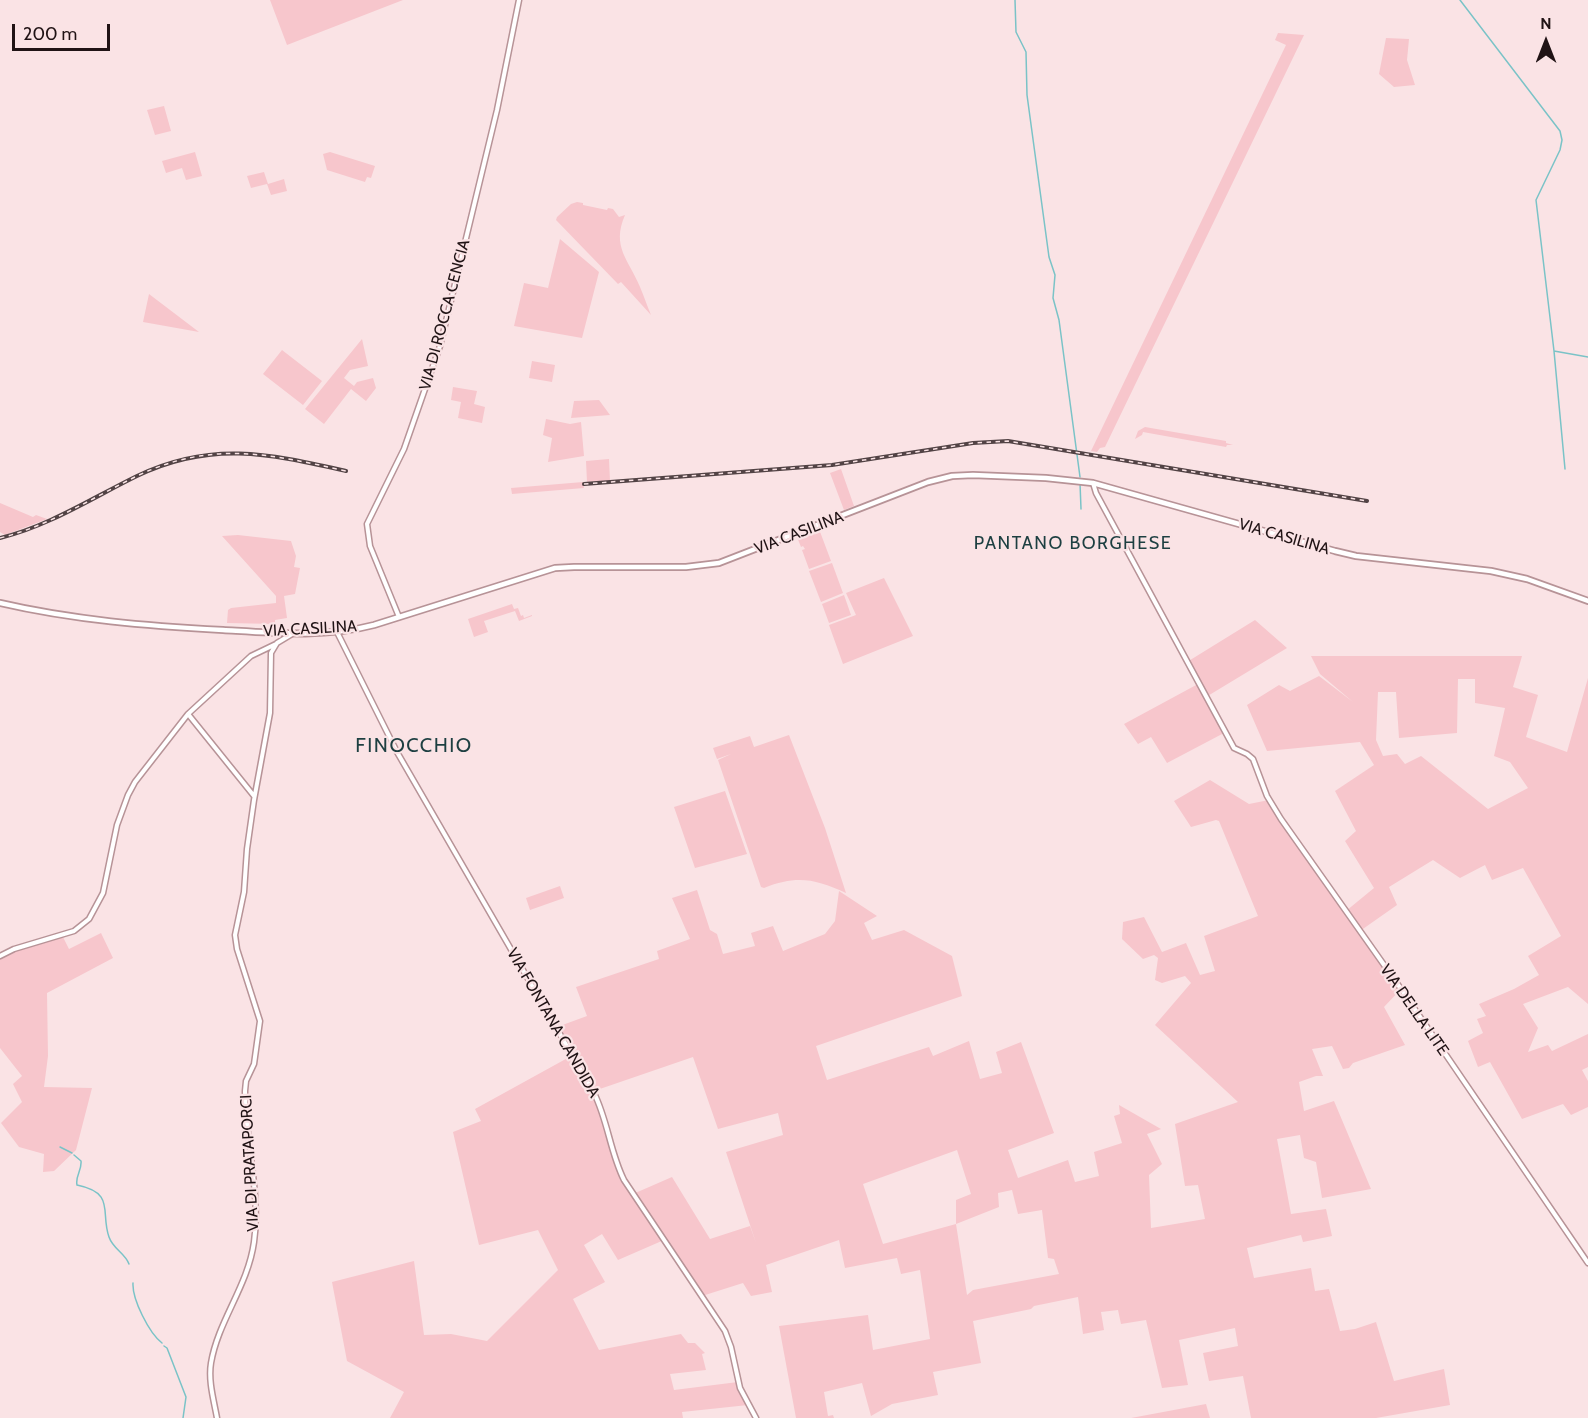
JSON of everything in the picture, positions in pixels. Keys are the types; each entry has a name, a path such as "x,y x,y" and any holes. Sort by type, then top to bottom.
{"main road":[{"name":"VIA CASILINA","path":"0,603 39,611 147,626 294,633 336,631 369,626 555,568 686,567 716,563 945,477 987,475 1093,483 1335,551 1359,556 1491,571 1525,579 1588,601"}],"street":[{"name":"VIA DI ROCCA CENCIA","path":"399,617 371,548 367,524 404,449 440,346 497,110 519,0"},
{"name":"VIA DELLA LITE","path":"1093,483 1096,493 1224,733 1234,748 1248,754 1256,765 1266,794 1281,819 1588,1263"},
{"name":"VIA FONTANA CANDIDA","path":"336,631 398,754 595,1095 605,1118 617,1164 625,1182 725,1331 741,1390 756,1418"},
{"path":"0,956 14,949 74,931 92,915 103,892 116,828 128,795 138,778 188,714 251,656 294,633"},
{"name":"VIA DI PRATAPORCI","path":"217,1418 210,1376 211,1362 246,1276 255,1233 245,1090 246,1081 254,1064 260,1021 235,938 244,892 254,796 270,713 272,653 277,643"},
{"path":"188,714 254,796"}],"shaded area":[{"path":"270,0 403,0 287,45"},
{"path":"1278,33 1304,35 1105,447 1100,448 1097,452 1091,451 1286,45 1275,40"},
{"path":"1386,38 1409,39 1407,60 1415,85 1394,87 1379,74"},
{"path":"164,106 171,131 155,135 147,110"},
{"path":"195,152 202,176 186,180 182,168 166,173 162,161"},
{"path":"330,152 375,166 371,178 367,177 365,182 327,170 323,154"},
{"path":"264,172 268,184 284,179 287,191 271,195 267,184 251,188 247,176"},
{"path":"577,202 607,210 608,208 613,209 619,217 625,215 620,236 623,253 651,315 621,282 618,284 556,220 571,204"},
{"path":"560,239 599,272 582,338 514,326 524,283 548,288"},
{"path":"149,294 199,332 143,322"},
{"path":"362,339 368,366 350,370 344,378 354,386 357,382 373,378 376,388 366,401 351,389 324,424 305,409"},
{"path":"282,350 322,381 303,405 263,374"},
{"path":"532,361 555,365 552,382 529,378"},
{"path":"453,387 477,391 474,404 485,407 482,423 458,418 461,402 451,400"},
{"path":"599,400 610,415 571,418 574,401"},
{"path":"546,419 570,424 581,422 584,456 548,462 552,438 543,435"},
{"path":"1145,427 1226,441 1233,445 1226,447 1143,432 1135,439 1138,431"},
{"path":"609,459 610,481 587,482 586,461"},
{"path":"841,469 854,506 844,510 830,473"},
{"path":"583,482 584,488 512,494 511,488"},
{"path":"0,503 33,517 36,515 47,519 5,535 0,532"},
{"path":"819,529 831,561 809,569 802,550 805,549 801,547 797,537"},
{"path":"238,535 291,541 296,556 294,567 300,568 295,594 284,596 287,618 275,620 275,624 227,623 228,610 231,608 276,603 276,596 222,536"},
{"path":"832,563 843,593 821,602 809,571"},
{"path":"884,578 913,636 843,664 829,625 856,615 846,593"},
{"path":"844,595 851,615 829,623 822,604"},
{"path":"512,604 514,609 518,608 524,618 532,616 519,621 515,611 484,621 488,632 474,637 468,619"},
{"path":"1255,620 1287,648 1206,697 1224,733 1167,763 1151,737 1138,744 1124,724 1198,684 1187,662"},
{"path":"1311,656 1522,656 1513,687 1538,695 1526,737 1567,752 1588,678 1588,1004 1568,987 1523,1004 1538,1028 1528,1052 1548,1045 1552,1051 1588,1034 1588,1067 1582,1070 1588,1081 1588,1107 1571,1115 1563,1104 1522,1119 1490,1062 1478,1067 1468,1041 1483,1033 1477,1019 1486,1016 1479,1004 1539,975 1528,956 1561,936 1523,868 1492,880 1485,865 1460,878 1433,860 1389,887 1397,905 1360,931 1401,989 1384,1007 1405,1045 1353,1063 1349,1068 1343,1069 1332,1046 1312,1049 1323,1076 1299,1082 1304,1111 1334,1101 1371,1189 1322,1198 1316,1162 1304,1158 1300,1135 1277,1139 1291,1214 1326,1209 1332,1236 1303,1242 1301,1235 1247,1248 1254,1278 1311,1268 1315,1291 1329,1289 1340,1331 1376,1322 1394,1381 1444,1369 1450,1405 1376,1418 1251,1418 1243,1376 1209,1381 1203,1353 1238,1346 1235,1328 1179,1340 1188,1385 1162,1388 1146,1320 1121,1324 1118,1310 1101,1312 1104,1330 1083,1334 1078,1297 973,1321 981,1363 933,1372 938,1395 892,1404 871,1416 862,1383 824,1392 828,1416 833,1415 834,1418 796,1418 779,1326 868,1315 873,1350 930,1339 920,1270 901,1274 897,1258 845,1268 839,1240 766,1265 772,1292 751,1296 743,1283 702,1296 664,1240 618,1260 602,1234 584,1245 605,1282 573,1299 599,1350 681,1334 688,1343 695,1343 705,1353 702,1354 706,1370 670,1374 674,1390 738,1382 748,1405 682,1412 683,1418 390,1418 404,1392 347,1361 332,1282 414,1261 424,1335 451,1334 487,1341 558,1270 538,1230 479,1245 453,1132 481,1121 475,1109 573,1055 557,1027 587,1016 576,987 659,959 657,951 690,939 672,898 697,890 710,930 717,934 723,954 755,946 751,933 773,926 783,951 825,934 835,921 839,891 877,916 864,923 872,940 904,930 952,956 962,996 816,1046 827,1080 929,1047 933,1056 969,1041 980,1079 1002,1073 996,1052 1021,1042 1054,1133 1008,1150 1018,1178 1068,1160 1075,1182 1099,1176 1094,1152 1122,1143 1114,1116 1120,1114 1119,1105 1161,1129 1147,1134 1162,1164 1149,1175 1151,1228 1205,1219 1198,1185 1185,1186 1175,1124 1238,1102 1155,1025 1191,983 1185,976 1162,983 1155,980 1158,958 1154,955 1143,959 1122,939 1123,922 1144,917 1162,952 1186,943 1200,975 1215,971 1204,936 1258,916 1219,821 1191,827 1174,801 1210,780 1249,804 1269,800 1346,911 1374,888 1345,841 1356,831 1335,791 1374,765 1360,742 1267,751 1247,705 1279,685 1290,691 1319,676 1353,702 1320,674","holes":["1458,679 1475,679 1475,703 1505,708 1494,756 1510,762 1528,788 1488,809 1421,756 1405,764 1397,754 1383,756 1376,740 1378,692 1396,692 1399,738 1457,733","693,1057 718,1129 778,1113 783,1135 726,1152 756,1243 750,1226 710,1239 672,1177 633,1194 619,1169 594,1091","957,1150 971,1194 956,1200 956,1224 883,1244 863,1184","1012,1190 1018,1214 1042,1210 1048,1258 1054,1259 1059,1274 973,1290 967,1295 956,1224 999,1207 998,1193"]},
{"path":"789,735 825,828 846,893 825,884 806,880 786,881 761,887 718,760 731,754 717,759 713,748 750,736 754,747"},
{"path":"725,791 747,854 695,868 674,807"},
{"path":"560,886 564,898 530,910 526,898"},
{"path":"101,933 113,958 47,993 48,1056 44,1087 92,1088 76,1150 54,1171 43,1172 44,1154 19,1147 1,1123 22,1102 13,1084 22,1076 0,1048 0,956 62,935 69,949"},
{"path":"1206,1404 1210,1418 1131,1418"}],"waterway":[{"path":"1015,0 1016,32 1026,52 1027,95 1049,257 1055,275 1053,298 1059,320 1080,477"},
{"path":"1460,0 1560,131 1562,140 1560,150 1536,200 1565,469"},
{"path":"1554,351 1588,357"},
{"path":"1080,483 1081,509"},
{"path":"60,1147 72,1153"},
{"path":"74,1155 81,1161 77,1185 97,1193 102,1198 109,1237 129,1264"},
{"path":"133,1283 135,1298 142,1315 162,1343"},
{"path":"164,1346 167,1348 186,1397 183,1418"}],"railway":[{"path":"584,484 832,465 973,443 1008,441 1367,501"},
{"path":"0,538 53,519 137,476 164,465 191,458 216,454 266,456 346,471"}],"district":[{"name":"PANTANO BORGHESE","path":"1073,544"},
{"name":"FINOCCHIO","path":"414,746"}]}
